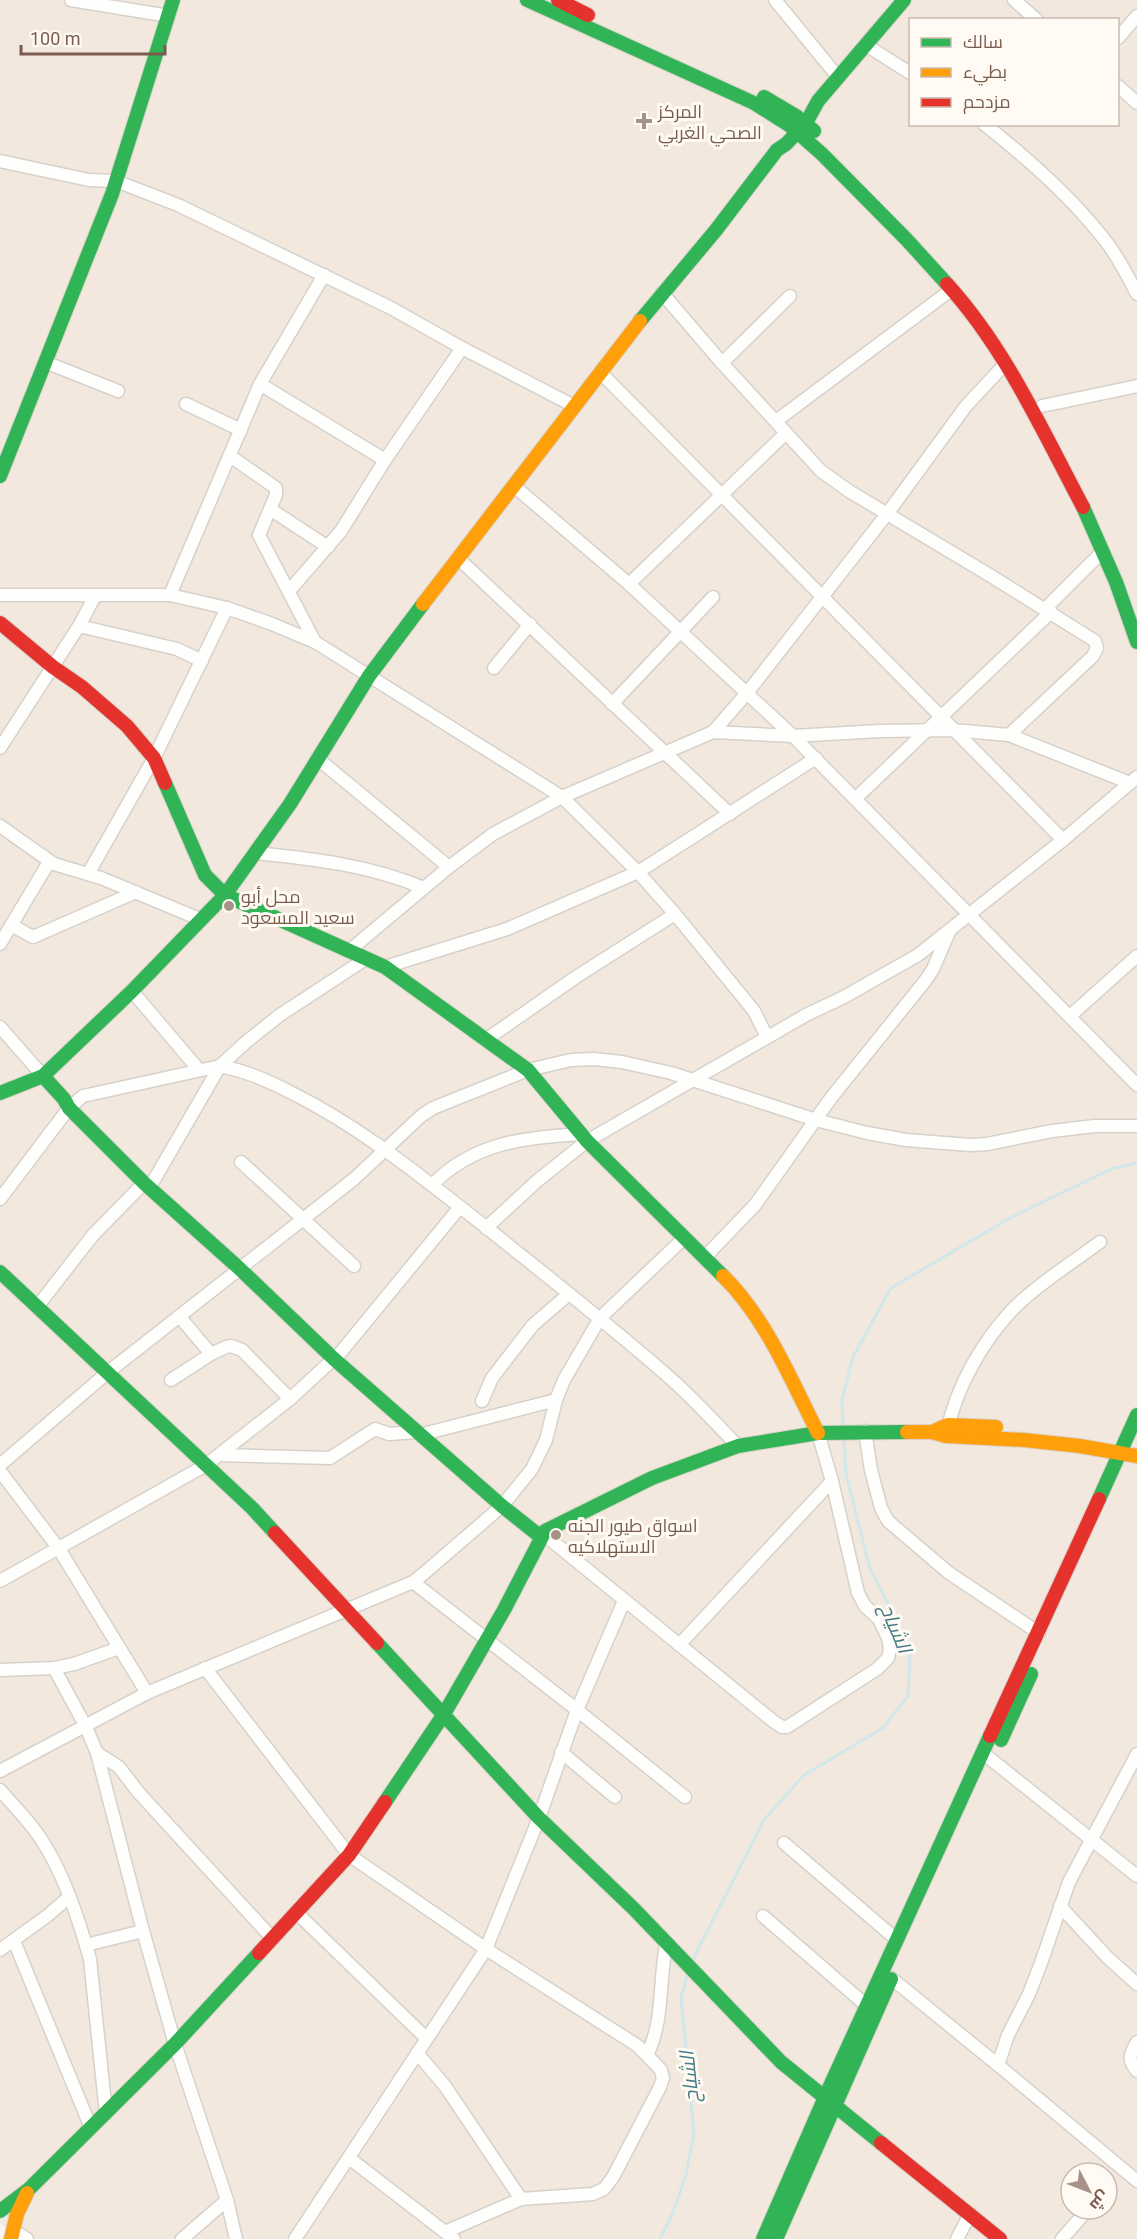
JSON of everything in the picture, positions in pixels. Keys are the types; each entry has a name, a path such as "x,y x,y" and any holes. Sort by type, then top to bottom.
{"street":[{"path":"71,0 169,16"},
{"path":"0,476 116,181 173,0"},
{"path":"527,0 797,124"},
{"path":"558,0 757,93 797,124 947,281 986,318 1042,406 1088,491 1137,612"},
{"path":"775,0 838,77"},
{"path":"0,1093 43,1076 132,991 225,895 290,804 369,676 662,293 716,230 797,124 903,0"},
{"path":"1014,0 1035,18"},
{"path":"1119,37 1137,16"},
{"path":"866,45 909,73"},
{"path":"1119,87 1137,103"},
{"path":"986,126 1088,219 1106,240 1137,294"},
{"path":"0,161 89,180 116,181 178,205 391,308 574,406"},
{"path":"170,595 260,384 324,275"},
{"path":"947,281 1006,363 1060,460 1103,551 1137,642"},
{"path":"776,421 947,281"},
{"path":"662,293 722,363 830,479 1048,610 1095,641 1096,651 1009,735"},
{"path":"722,363 790,296"},
{"path":"290,591 328,547 358,506 385,460 462,348"},
{"path":"45,362 118,391"},
{"path":"350,950 449,867 493,834 562,797 713,732 747,693 887,514 966,406 1006,363"},
{"path":"601,373 1063,840"},
{"path":"260,384 385,460"},
{"path":"1042,406 1137,386"},
{"path":"186,404 241,430"},
{"path":"629,584 786,433"},
{"path":"230,456 276,488 276,495 259,534 315,642"},
{"path":"514,486 629,584 816,758 1137,1085"},
{"path":"270,509 328,547"},
{"path":"856,798 942,718 1103,551"},
{"path":"459,559 730,814"},
{"path":"0,595 170,595 227,608 315,642 562,797 638,872 675,914 754,1011 767,1037"},
{"path":"0,748 79,626 95,596"},
{"path":"612,704 713,597"},
{"path":"88,874 154,758 227,608"},
{"path":"0,623 106,707 127,726 154,758 205,875 212,884 225,895 385,967 528,1070 584,1137 740,1295 761,1324 823,1433 858,1593 865,1606 879,1619 888,1638 890,1649 888,1658 884,1663 787,1727 782,1727 624,1601 422,1433 244,1266 149,1182 68,1103 0,1027"},
{"path":"494,668 530,624"},
{"path":"79,626 177,649 201,661"},
{"path":"713,732 793,736 953,730 1009,735 1134,780"},
{"path":"317,758 449,867"},
{"path":"385,967 507,929 638,872 816,758"},
{"path":"486,1228 584,1137 694,1080 767,1037 899,967 950,931 1134,780"},
{"path":"0,826 49,862 136,892 202,920"},
{"path":"256,853 324,860 373,870 424,888"},
{"path":"0,944 49,862"},
{"path":"11,925 33,937 136,892"},
{"path":"488,1039 576,977 675,914"},
{"path":"704,1258 755,1205 831,1098 925,981 950,931"},
{"path":"1070,1016 1137,956"},
{"path":"37,1307 93,1235 149,1182 220,1066 274,1020 367,958"},
{"path":"132,991 199,1070"},
{"path":"0,1465 107,1373 354,1179 409,1126 433,1108 528,1070 571,1060 594,1059 622,1062 694,1080 816,1120 906,1140 970,1145 1095,1126 1137,1126"},
{"path":"0,1199 68,1103 96,1092 199,1070 220,1066 240,1070 260,1077 306,1100 386,1150 600,1318 672,1380 738,1446"},
{"path":"432,1185 454,1166 493,1146 530,1137 584,1137"},
{"path":"241,1162 354,1266"},
{"path":"0,1581 206,1464 290,1399 337,1355 460,1207"},
{"path":"0,1771 147,1693 413,1582 504,1503 540,1457 556,1400 574,1361 600,1318 683,1239"},
{"path":"942,1431 963,1384 999,1325 1029,1295 1100,1242"},
{"path":"0,1272 252,1508 539,1818 591,1866 781,2062 1000,2239"},
{"path":"482,1401 492,1378 533,1325 569,1294"},
{"path":"179,1316 211,1354"},
{"path":"171,1380 211,1354 231,1347 242,1350 290,1399"},
{"path":"219,1455 330,1458 375,1429 389,1434 422,1433 556,1400"},
{"path":"763,2239 897,1940 987,1756 1132,1448 1137,1415"},
{"path":"0,2211 29,2189 176,2044 349,1855 444,1714 546,1536 652,1478 738,1446 823,1433 1028,1429 1132,1448"},
{"path":"862,1431 881,1508 888,1521 949,1573 1039,1633"},
{"path":"776,2239 836,2106 1039,1633 1132,1448"},
{"path":"0,1471 59,1549 147,1693"},
{"path":"679,1645 832,1480"},
{"path":"413,1582 685,1797"},
{"path":"295,2239 486,1949 539,1818 577,1710 624,1601"},
{"path":"0,1670 54,1668 74,1664 119,1648"},
{"path":"54,1668 86,1726 97,1753 142,1931 227,2200 236,2239"},
{"path":"205,1668 349,1855 486,1949 611,2028 647,2055 661,2070 663,2078 660,2087 607,2185 593,2194 521,2199 450,2236 349,2158"},
{"path":"561,1752 615,1797"},
{"path":"97,1753 119,1767 139,1793 272,1938"},
{"path":"998,2065 1008,2036 1033,1984 1069,1882 1137,1754"},
{"path":"987,1756 1137,1876"},
{"path":"0,1790 39,1835 69,1897 86,1945 90,1959 106,2114"},
{"path":"784,1843 897,1940"},
{"path":"0,1950 69,1897"},
{"path":"1060,1906 1107,1957 1137,1984"},
{"path":"297,1913 426,2038"},
{"path":"764,1916 867,2006"},
{"path":"86,1945 142,1931"},
{"path":"14,1941 91,2128"},
{"path":"647,2055 655,2040 658,2027 666,1944"},
{"path":"891,1978 1137,2181"},
{"path":"1137,2042 1130,2056 1130,2063 1137,2071"},
{"path":"417,2053 445,2086 521,2199"},
{"path":"27,2239 12,2235 29,2189"},
{"path":"182,2239 227,2200"},
{"path":"957,2239 970,2214"},
{"path":"1062,2239 1078,2221"}],"shaded area":[{"path":"0,0 1137,0 1137,2239 16,2239 0,2223"}],"waterway":[{"name":"الشياح","path":"843,1426 842,1400 853,1357 891,1288 1010,1218 1111,1169 1137,1163"},
{"name":"الشياح","path":"692,1961 764,1820 804,1775 883,1728 908,1696 910,1655 892,1611 870,1569 846,1474 844,1438"},
{"name":"الشياح","path":"660,2239 672,2215 686,2175 694,2133 681,1997 688,1973"}],"traffic: fast":[{"path":"0,476 112,194 173,0"},
{"path":"527,0 754,103 789,125 822,154 947,284"},
{"path":"640,321 716,230 777,150 806,123 818,101 904,0"},
{"path":"764,97 796,116 814,131"},
{"path":"1083,507 1116,582 1137,642"},
{"path":"0,1093 43,1076 132,991 225,895 290,804 369,676 423,604"},
{"path":"165,783 205,875 225,895 385,967 528,1070 587,1141 723,1276"},
{"path":"43,1076 69,1108 144,1183 240,1269 334,1359 502,1506 541,1537"},
{"path":"0,1272 252,1508 275,1533"},
{"path":"1099,1499 1137,1415"},
{"path":"385,1802 444,1714 504,1610 545,1531 652,1478 738,1446 818,1433 907,1432"},
{"path":"377,1643 539,1818 634,1909 781,2062 881,2143"},
{"path":"1001,1740 1031,1674"},
{"path":"763,2239 825,2097 990,1736"},
{"path":"0,2211 29,2189 175,2044 259,1953"},
{"path":"776,2239 891,1979"}],"traffic: slow":[{"path":"423,604 640,321"},
{"path":"723,1276 765,1330 818,1433"},
{"path":"932,1432 948,1425 996,1427"},
{"path":"907,1432 1024,1440 1080,1446 1137,1456"},
{"path":"11,2239 17,2214 27,2193"}],"traffic: jam":[{"path":"558,0 588,15"},
{"path":"947,284 968,309 1005,363 1038,420 1083,507"},
{"path":"0,623 53,667 82,687 127,726 154,758 165,783"},
{"path":"990,1736 1099,1499"},
{"path":"275,1533 377,1643"},
{"path":"259,1953 349,1855 385,1802"},
{"path":"881,2143 1000,2239"}],"place":[{"name":"المركز الصحي الغربي","path":"644,121"},
{"name":"محل أبو سعيد المسعود","path":"229,906"},
{"name":"اسواق طيور الجنه الاستهلاكيه","path":"556,1535"}]}
